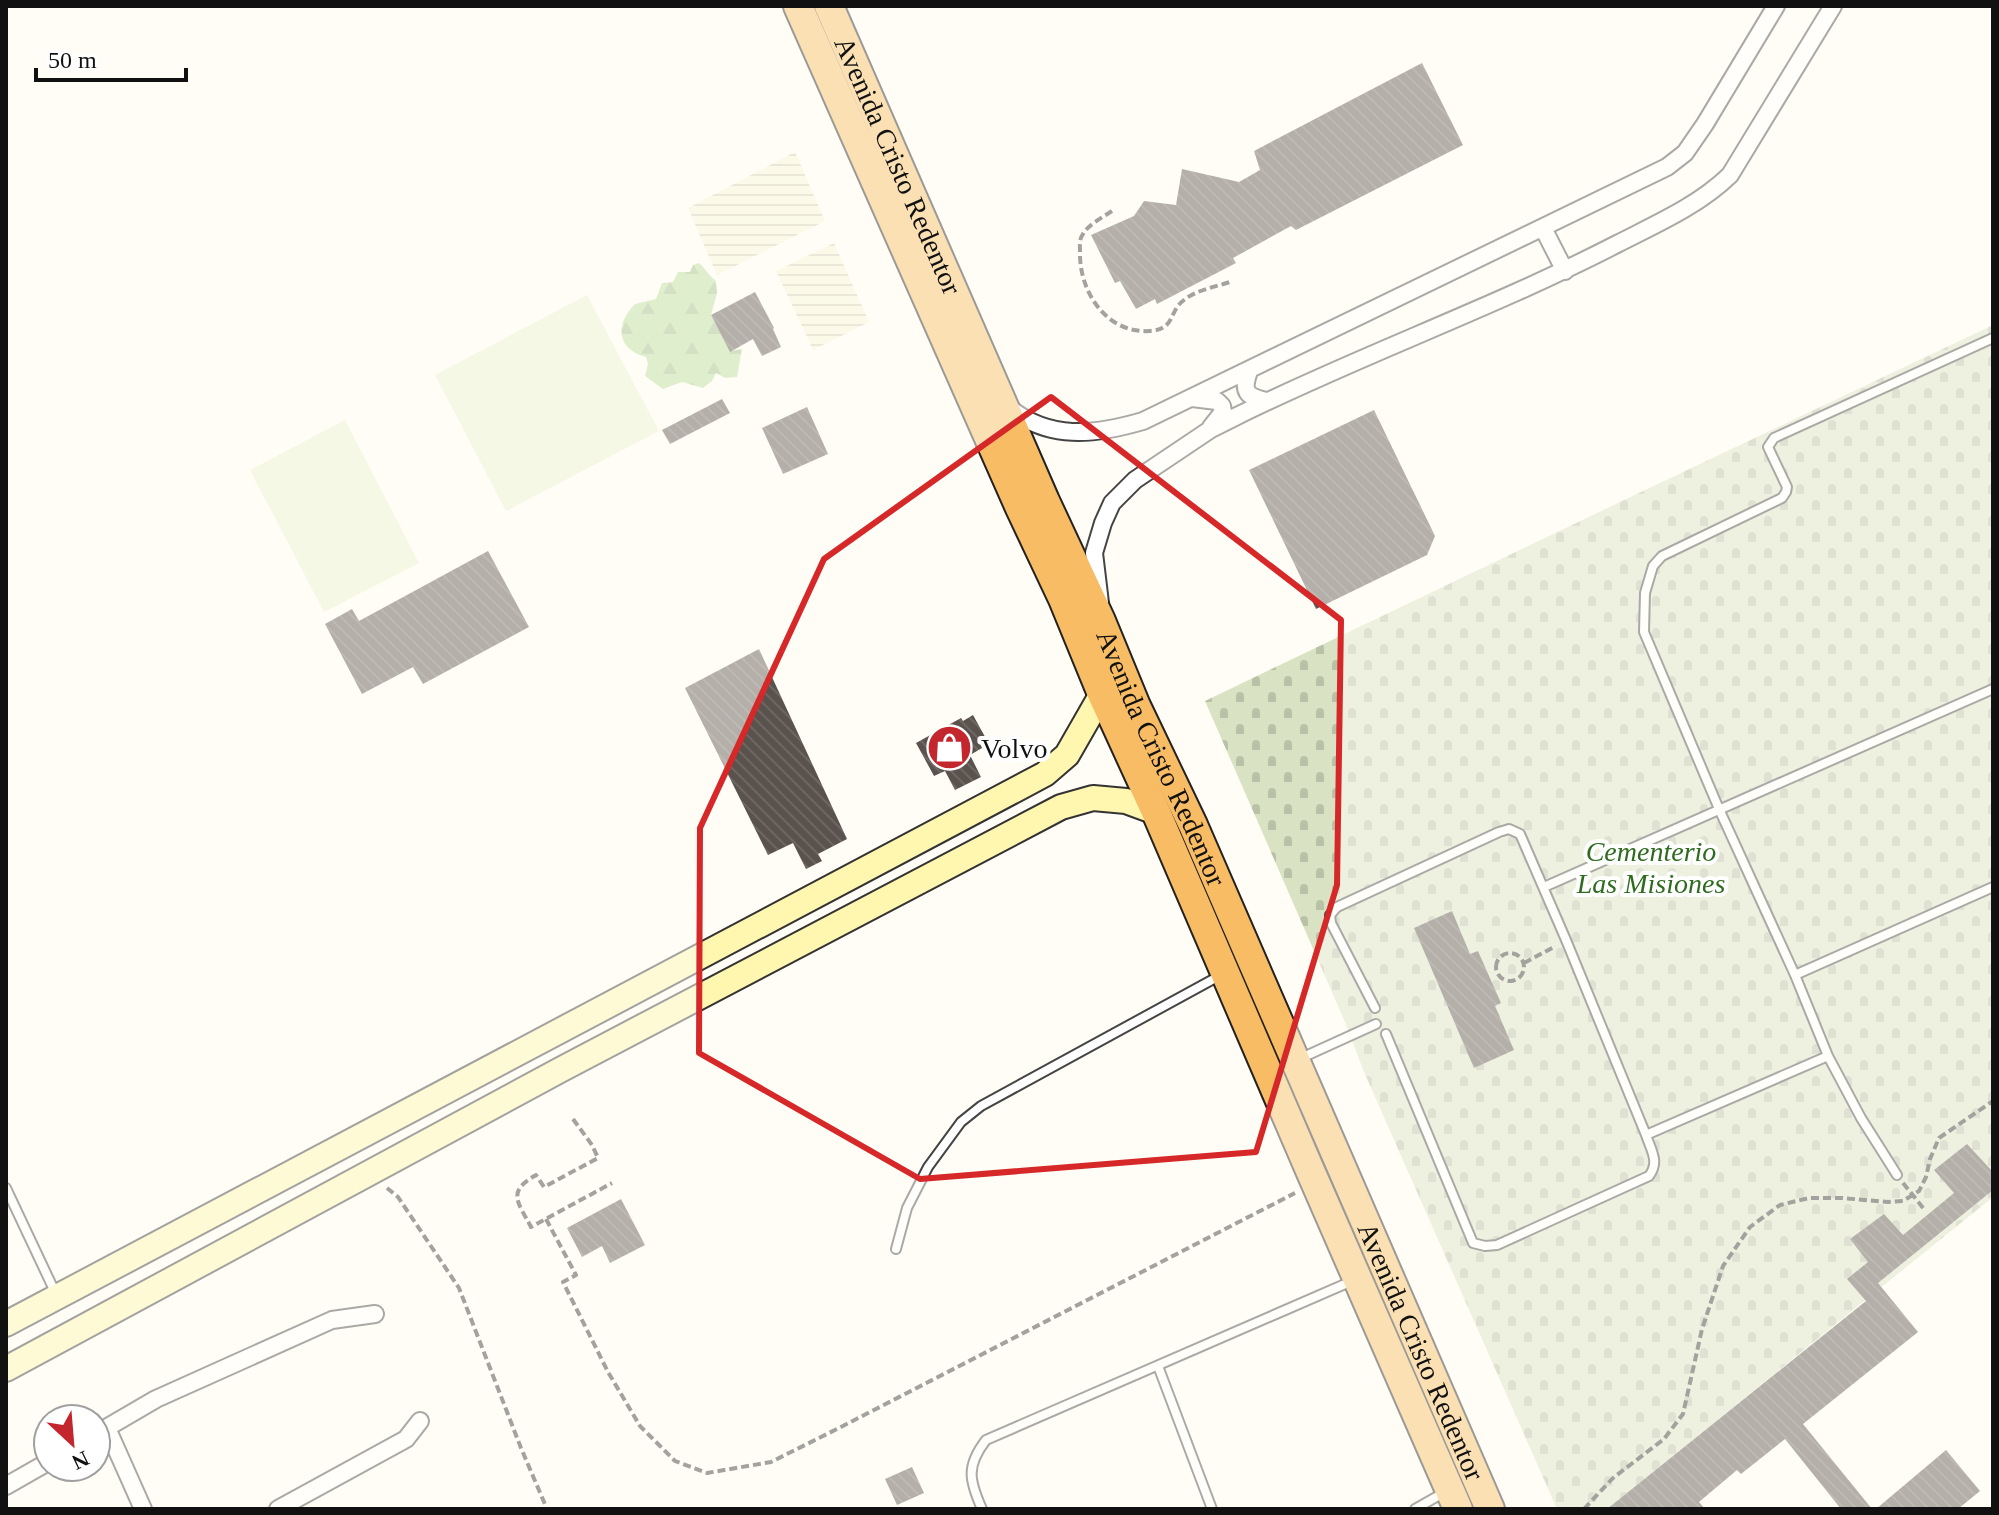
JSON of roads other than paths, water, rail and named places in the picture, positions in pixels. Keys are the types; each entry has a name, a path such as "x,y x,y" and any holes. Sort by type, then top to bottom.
{"highway":[{"name":"Avenida Cristo Redentor","path":"798,6 1063,599 1454,1499"},
{"name":"Avenida Cristo Redentor","path":"829,6 1136,706 1193,825 1490,1509"}],"main road":[{"path":"6,1324 1045,774 1067,755 1102,694"},
{"path":"1045,774 1061,807"},
{"path":"6,1369 562,1069 1061,807 1093,798 1126,801 1156,812"},
{"path":"364,1135 376,1170"}],"street":[{"path":"1003,403 1046,428 1071,433 1096,432 1143,421 1667,167 1685,153 1705,124 1776,6"},
{"path":"1101,621 1094,553 1112,503 1135,480 1211,429 1266,401 1565,271 1696,203 1730,175 1833,6"},
{"path":"1543,228 1565,271"},
{"path":"1249,371 1246,391 1251,397 1266,401"},
{"path":"1192,398 1217,401 1222,406 1223,412 1211,429"},
{"path":"112,1425 156,1399 332,1320 375,1314"},
{"path":"278,1509 406,1439 420,1421"},
{"path":"112,1450 143,1509"},
{"path":"6,1486 32,1471"}],"lane":[{"path":"1897,1175 1861,1118 1828,1056 1795,975 1719,809 1644,632 1645,593 1653,566 1662,556 1782,498 1787,487 1768,447 1774,438 1993,338"},
{"path":"1544,887 1993,689"},
{"path":"1375,1008 1331,923 1330,915 1337,907 1499,832 1509,829 1520,834 1646,1135 1655,1169 1649,1176 1497,1245 1473,1243 1386,1034"},
{"path":"1795,975 1993,887"},
{"path":"896,1249 907,1208 928,1167 961,1122 981,1106 1225,973"},
{"path":"1294,1061 1376,1024"},
{"path":"1646,1135 1828,1056"},
{"path":"6,1187 57,1297"},
{"path":"982,1509 972,1486 971,1468 975,1454 986,1440 1358,1279"},
{"path":"1158,1366 1212,1509"},
{"path":"1415,1509 1454,1499"}],"place":[{"name":"Volvo","path":"950,748"}],"park label":[{"name":"Cementerio Las Misiones","path":"1651,867"}]}
